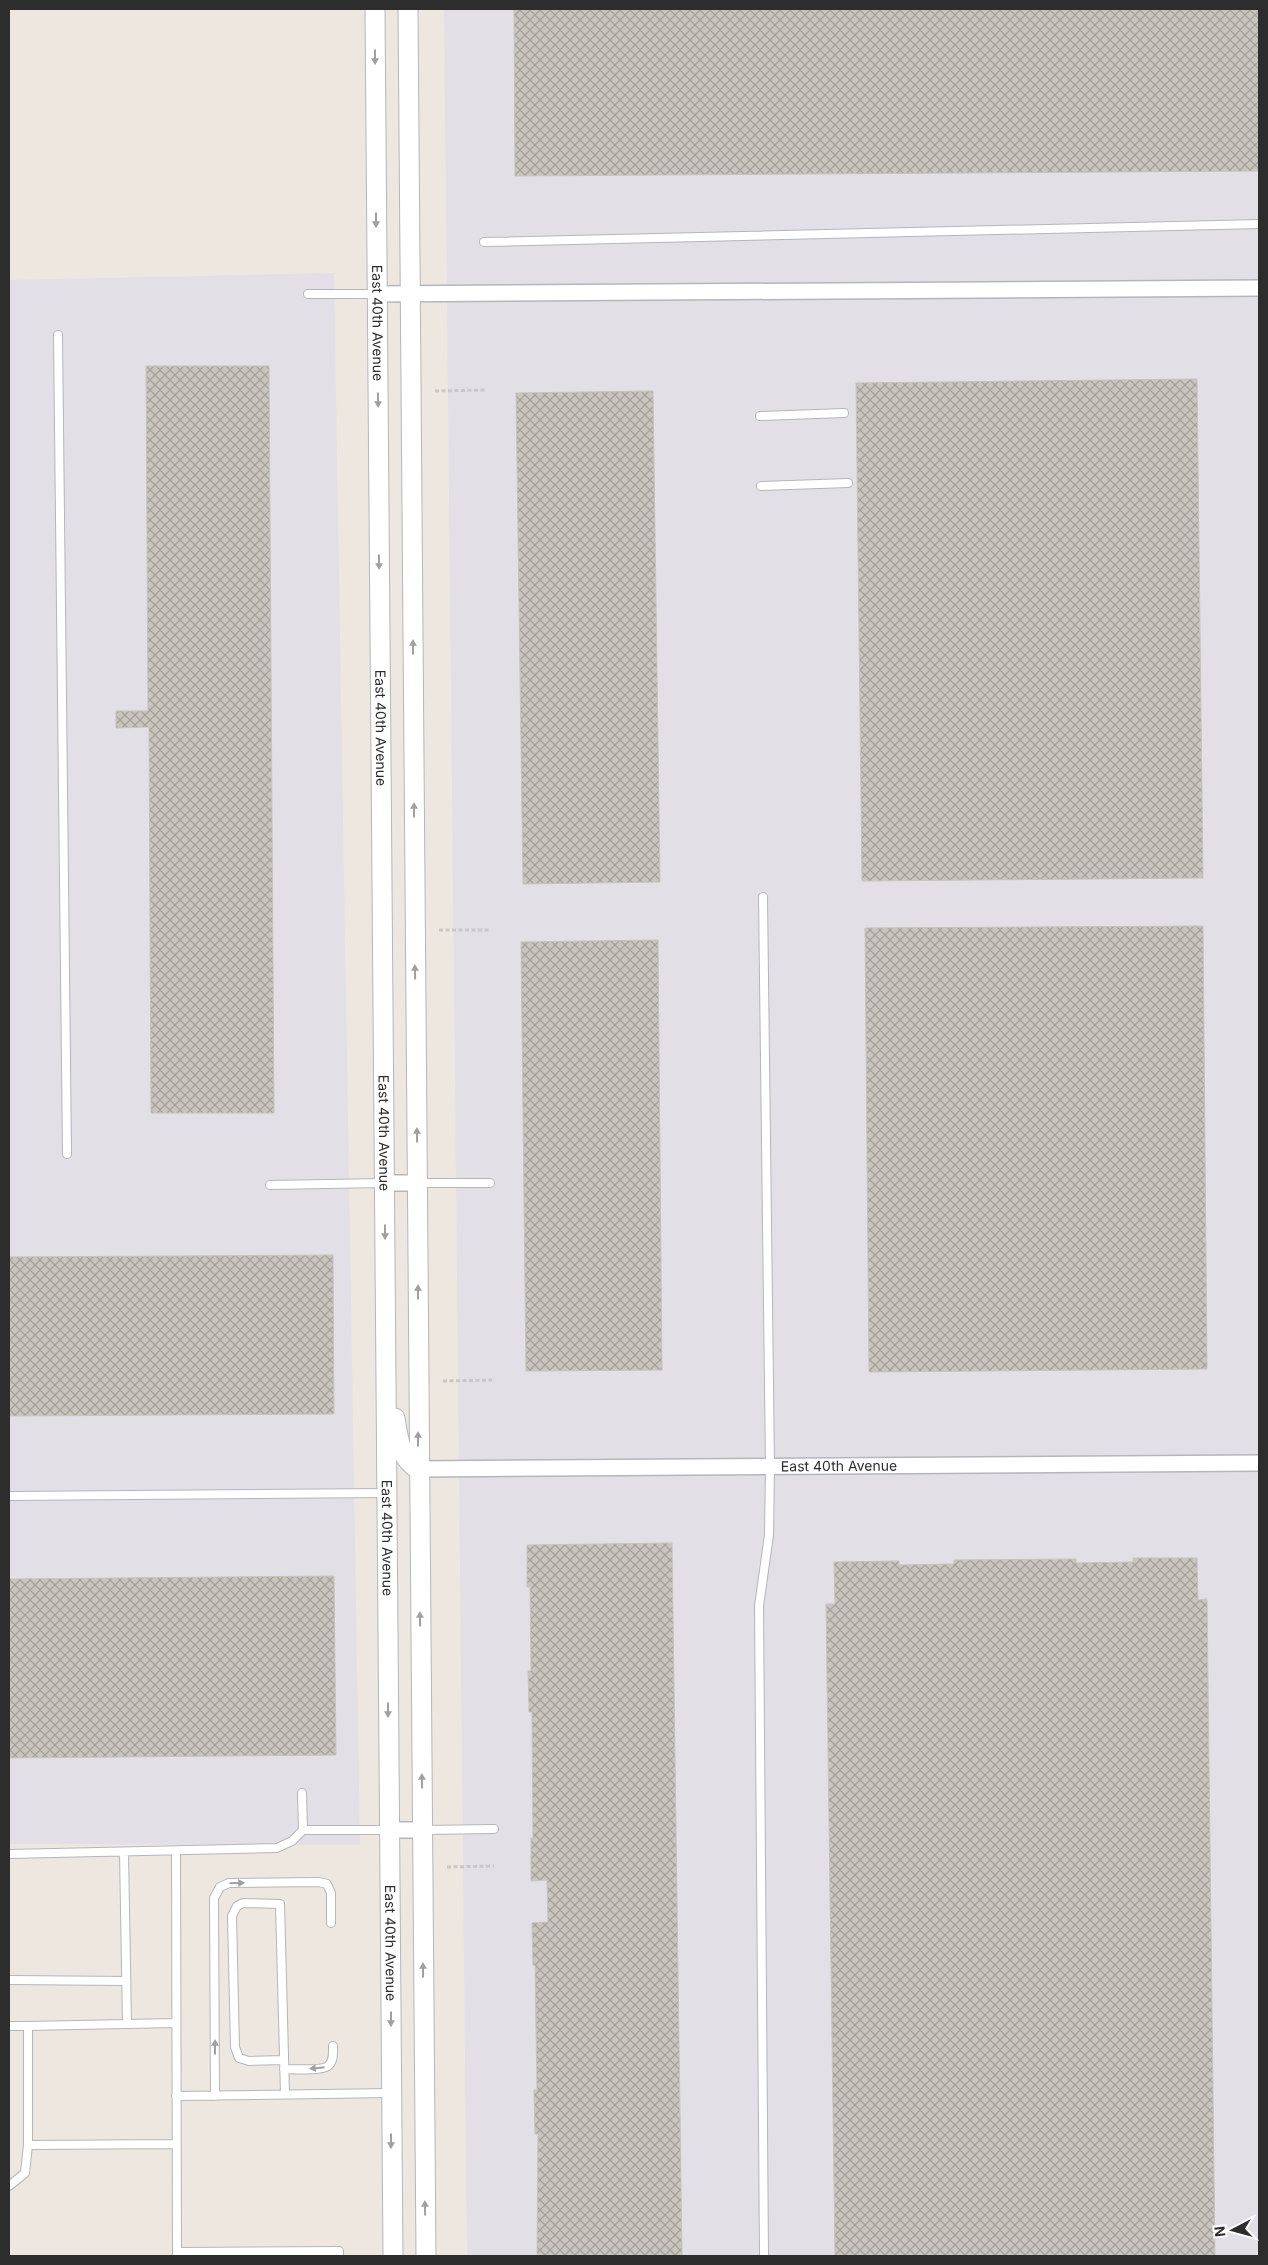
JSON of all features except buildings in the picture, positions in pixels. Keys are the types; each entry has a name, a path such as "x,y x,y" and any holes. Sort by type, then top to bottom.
{"street":[{"name":"East 40th Avenue","path":"375,9 392,2256"},
{"path":"408,9 418,1469 426,2256"},
{"path":"377,294 1259,288"},
{"path":"385,1183 417,1183"},
{"path":"386,1365 399,1440 408,1460 418,1469"},
{"name":"East 40th Avenue","path":"418,1469 1259,1463"},
{"path":"389,1830 422,1830"}],"lane":[{"path":"484,242 1259,224"},
{"path":"308,294 377,294"},
{"path":"58,335 67,1154"},
{"path":"760,416 844,413"},
{"path":"761,486 848,483"},
{"path":"763,897 770,1467 769,1535 759,1606 764,2256"},
{"path":"270,1185 385,1183"},
{"path":"417,1183 490,1183"},
{"path":"9,1496 387,1494"},
{"path":"9,1854 277,1848 292,1842 303,1830 302,1793"},
{"path":"422,1830 494,1829"},
{"path":"303,1830 389,1830"},
{"path":"176,1851 177,2254 339,2251 339,2256"},
{"path":"124,1852 127,2024"},
{"path":"216,2096 214,1898 220,1887 229,1883 319,1882 328,1884 331,1893 331,1923"},
{"path":"284,2060 248,2061 239,2058 235,2047 232,1916 237,1906 243,1903 280,1904 284,2060 284,2094"},
{"path":"9,1980 126,1981"},
{"path":"9,2026 176,2023"},
{"path":"9,2186 25,2173 28,2145 28,2026"},
{"path":"284,2069 322,2068 328,2066 333,2058 333,2046"},
{"path":"176,2096 391,2092"},
{"path":"28,2145 176,2144"}],"path":[{"path":"435,391 485,390"},
{"path":"439,930 490,930"},
{"path":"443,1380 492,1380"},
{"path":"447,1867 494,1866"}],"shaded area":[{"path":"444,9 1259,9 1259,2256 467,2256"},
{"path":"334,273 360,1845 9,1844 9,280"}]}
